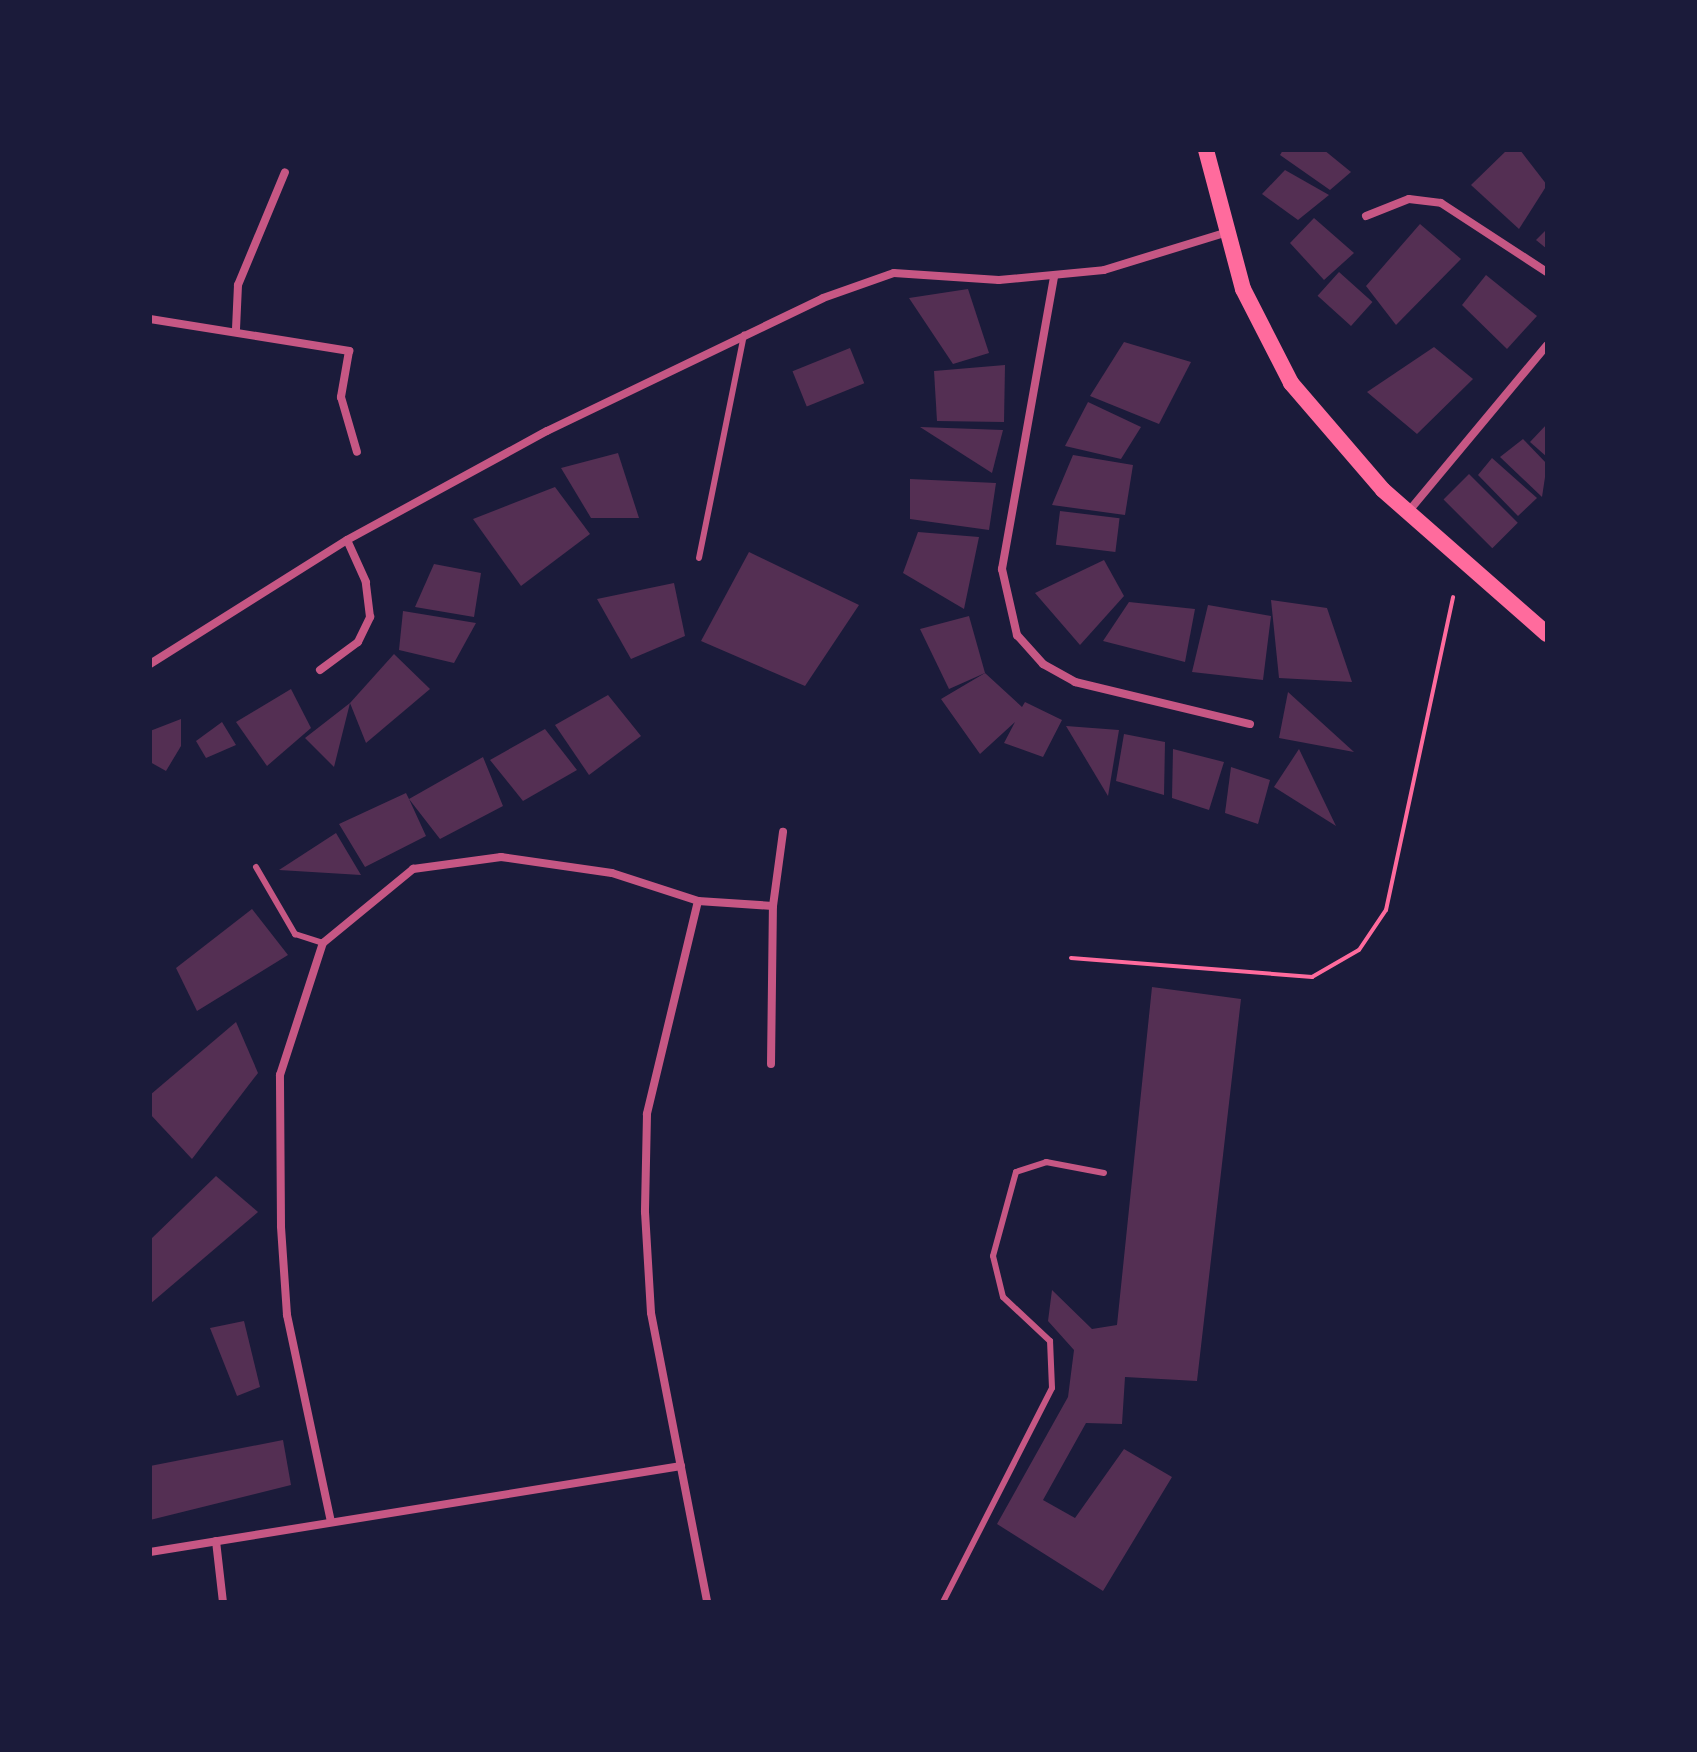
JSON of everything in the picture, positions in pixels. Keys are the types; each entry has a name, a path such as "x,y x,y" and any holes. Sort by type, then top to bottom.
{"main road":[{"path":"1206,150 1224,233 1266,341 1291,383 1408,512 1547,634"}],"street":[{"path":"236,329 238,285 285,172"},
{"path":"1366,216 1409,199 1441,203 1547,272"},
{"path":"150,664 347,540 744,334 894,273 1054,277 1224,233"},
{"path":"1054,277 1002,569 1017,635 1043,664 1075,682 1250,724"},
{"path":"150,319 236,329 349,351 341,397 357,452"},
{"path":"1408,512 1547,345"},
{"path":"320,670 358,642 370,617 366,582 347,540"},
{"path":"771,1064 773,906 783,832"},
{"path":"331,1522 287,1315 281,1226 280,1075 323,943 413,869 501,857 612,873 698,901 773,906"},
{"path":"698,901 647,1114 651,1313 707,1602"},
{"path":"150,1552 681,1466"},
{"path":"216,1541 223,1602"}],"lane":[{"path":"699,558 744,334"},
{"path":"256,867 295,934 323,943"},
{"path":"943,1602 1052,1388 1050,1341 1003,1297 993,1256 1016,1172 1046,1162 1104,1173"}],"path":[{"path":"1071,958 1312,977 1359,950 1386,910 1453,597"}],"building":[{"path":"1283,150 1324,150 1351,172 1330,190 1280,155"},
{"path":"1507,150 1520,150 1547,185 1519,229 1471,185"},
{"path":"1285,170 1329,195 1298,220 1262,194"},
{"path":"1314,218 1354,253 1324,280 1290,243"},
{"path":"1420,224 1461,259 1396,325 1366,286"},
{"path":"1547,229 1547,249 1536,240"},
{"path":"1339,272 1372,302 1351,326 1318,296"},
{"path":"1486,275 1537,316 1507,349 1462,305"},
{"path":"968,289 989,353 953,364 909,298"},
{"path":"1124,342 1191,362 1159,424 1090,396"},
{"path":"1434,347 1473,379 1417,434 1367,392"},
{"path":"850,348 864,383 807,406 793,371"},
{"path":"1005,365 1004,422 937,421 934,371"},
{"path":"1088,402 1141,427 1121,459 1065,446"},
{"path":"1547,424 1547,457 1530,442"},
{"path":"920,427 1003,430 992,473"},
{"path":"1523,439 1547,464 1542,497 1500,457"},
{"path":"618,453 639,518 591,518 561,468"},
{"path":"1073,455 1133,465 1125,515 1052,505"},
{"path":"1492,458 1537,498 1518,516 1478,475"},
{"path":"1469,474 1518,523 1492,548 1444,499"},
{"path":"910,479 996,483 989,530 910,519"},
{"path":"555,487 590,534 521,586 473,519"},
{"path":"1060,511 1120,518 1115,552 1056,545"},
{"path":"918,532 979,537 964,609 903,573"},
{"path":"749,552 859,605 805,686 701,641"},
{"path":"1104,560 1124,596 1080,645 1035,593"},
{"path":"434,564 481,573 474,617 415,607"},
{"path":"674,583 685,636 631,659 597,599"},
{"path":"1271,600 1327,608 1352,682 1279,678"},
{"path":"1129,602 1195,609 1185,662 1103,641"},
{"path":"1208,605 1271,616 1263,680 1192,672"},
{"path":"403,611 476,623 454,663 399,650"},
{"path":"969,616 985,673 949,689 920,629"},
{"path":"394,654 430,689 366,743 350,703"},
{"path":"985,673 1022,707 1025,702 1062,720 1043,757 1004,743 1015,722 980,754 941,699"},
{"path":"291,689 311,728 267,766 236,722"},
{"path":"1288,692 1354,752 1279,738"},
{"path":"608,695 641,736 589,775 555,725"},
{"path":"350,703 334,767 305,738"},
{"path":"181,719 181,746 166,771 150,762 150,731"},
{"path":"222,722 236,745 206,758 196,741"},
{"path":"1066,726 1119,730 1108,796"},
{"path":"545,729 577,770 523,801 490,760"},
{"path":"1124,734 1165,742 1164,795 1116,781"},
{"path":"1173,749 1224,762 1209,810 1172,798"},
{"path":"1299,749 1336,826 1274,787"},
{"path":"483,757 503,806 440,839 409,799"},
{"path":"1231,767 1270,780 1258,824 1225,813"},
{"path":"406,793 426,836 365,867 339,824"},
{"path":"336,833 361,875 279,870"},
{"path":"252,909 288,955 197,1011 176,968"},
{"path":"1152,987 1241,999 1197,1381 1125,1377 1122,1424 1086,1423 1043,1500 1075,1518 1124,1449 1172,1477 1103,1591 997,1524 1068,1397 1074,1350 1048,1321 1052,1290 1092,1329 1117,1325"},
{"path":"236,1022 258,1073 192,1159 150,1114 150,1095"},
{"path":"216,1176 258,1212 150,1304 150,1240"},
{"path":"244,1321 260,1387 237,1396 210,1328"},
{"path":"283,1440 291,1485 150,1520 150,1466"}]}
